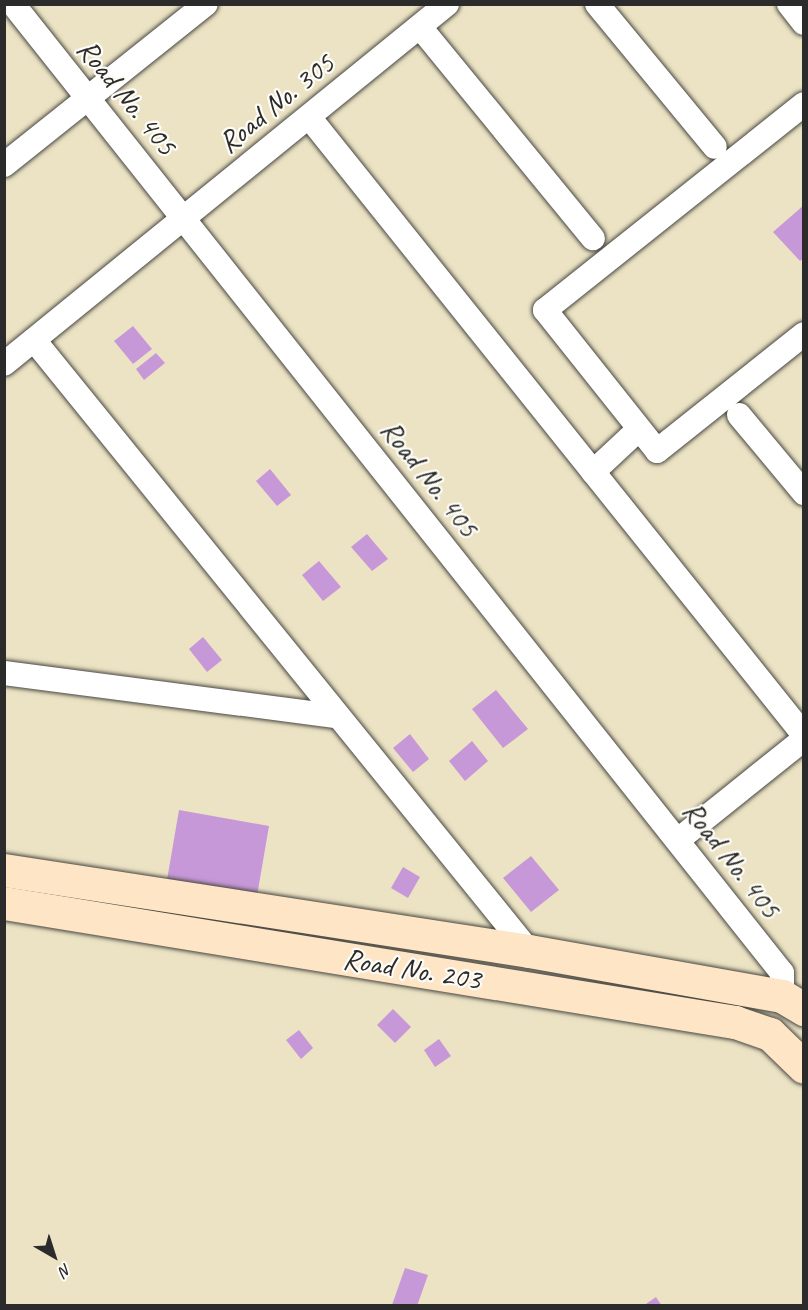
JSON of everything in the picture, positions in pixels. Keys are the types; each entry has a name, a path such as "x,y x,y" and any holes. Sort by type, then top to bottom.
{"street":[{"name":"Road No. 405","path":"13,4 782,973 793,1003"},
{"path":"4,165 206,4"},
{"name":"Road No. 305","path":"4,364 447,4"},
{"path":"597,4 715,147"},
{"path":"789,4 804,23"},
{"path":"420,27 592,238"},
{"path":"804,104 545,310 657,451 804,334"},
{"path":"309,117 804,737 678,840"},
{"path":"34,340 529,951"},
{"path":"739,415 804,493"},
{"path":"593,472 639,429"},
{"path":"4,673 337,716"},
{"name":"Road No. 203","path":"4,870 529,951 741,989 793,1003"},
{"name":"Road No. 203","path":"4,903 735,1022 770,1034 804,1067"},
{"path":"735,1022 741,989"},
{"path":"770,1034 793,1003"}],"building":[{"path":"804,205 804,258 800,261 773,232"},
{"path":"133,326 152,349 133,364 114,341"},
{"path":"156,353 165,363 144,380 136,369"},
{"path":"270,469 291,495 277,506 256,481"},
{"path":"367,534 388,559 372,571 351,547"},
{"path":"319,561 341,587 323,601 302,575"},
{"path":"203,637 222,660 207,672 189,649"},
{"path":"496,690 528,729 503,748 472,709"},
{"path":"410,734 429,759 413,772 393,748"},
{"path":"472,741 488,761 465,781 449,761"},
{"path":"179,810 269,826 257,896 167,880"},
{"path":"531,856 559,890 531,912 503,878"},
{"path":"403,867 420,877 408,898 391,888"},
{"path":"393,1009 411,1027 395,1043 377,1025"},
{"path":"299,1030 313,1048 301,1059 286,1040"},
{"path":"439,1039 451,1056 435,1067 424,1050"},
{"path":"405,1268 428,1275 417,1306 392,1305"},
{"path":"656,1297 662,1306 643,1306"}]}
